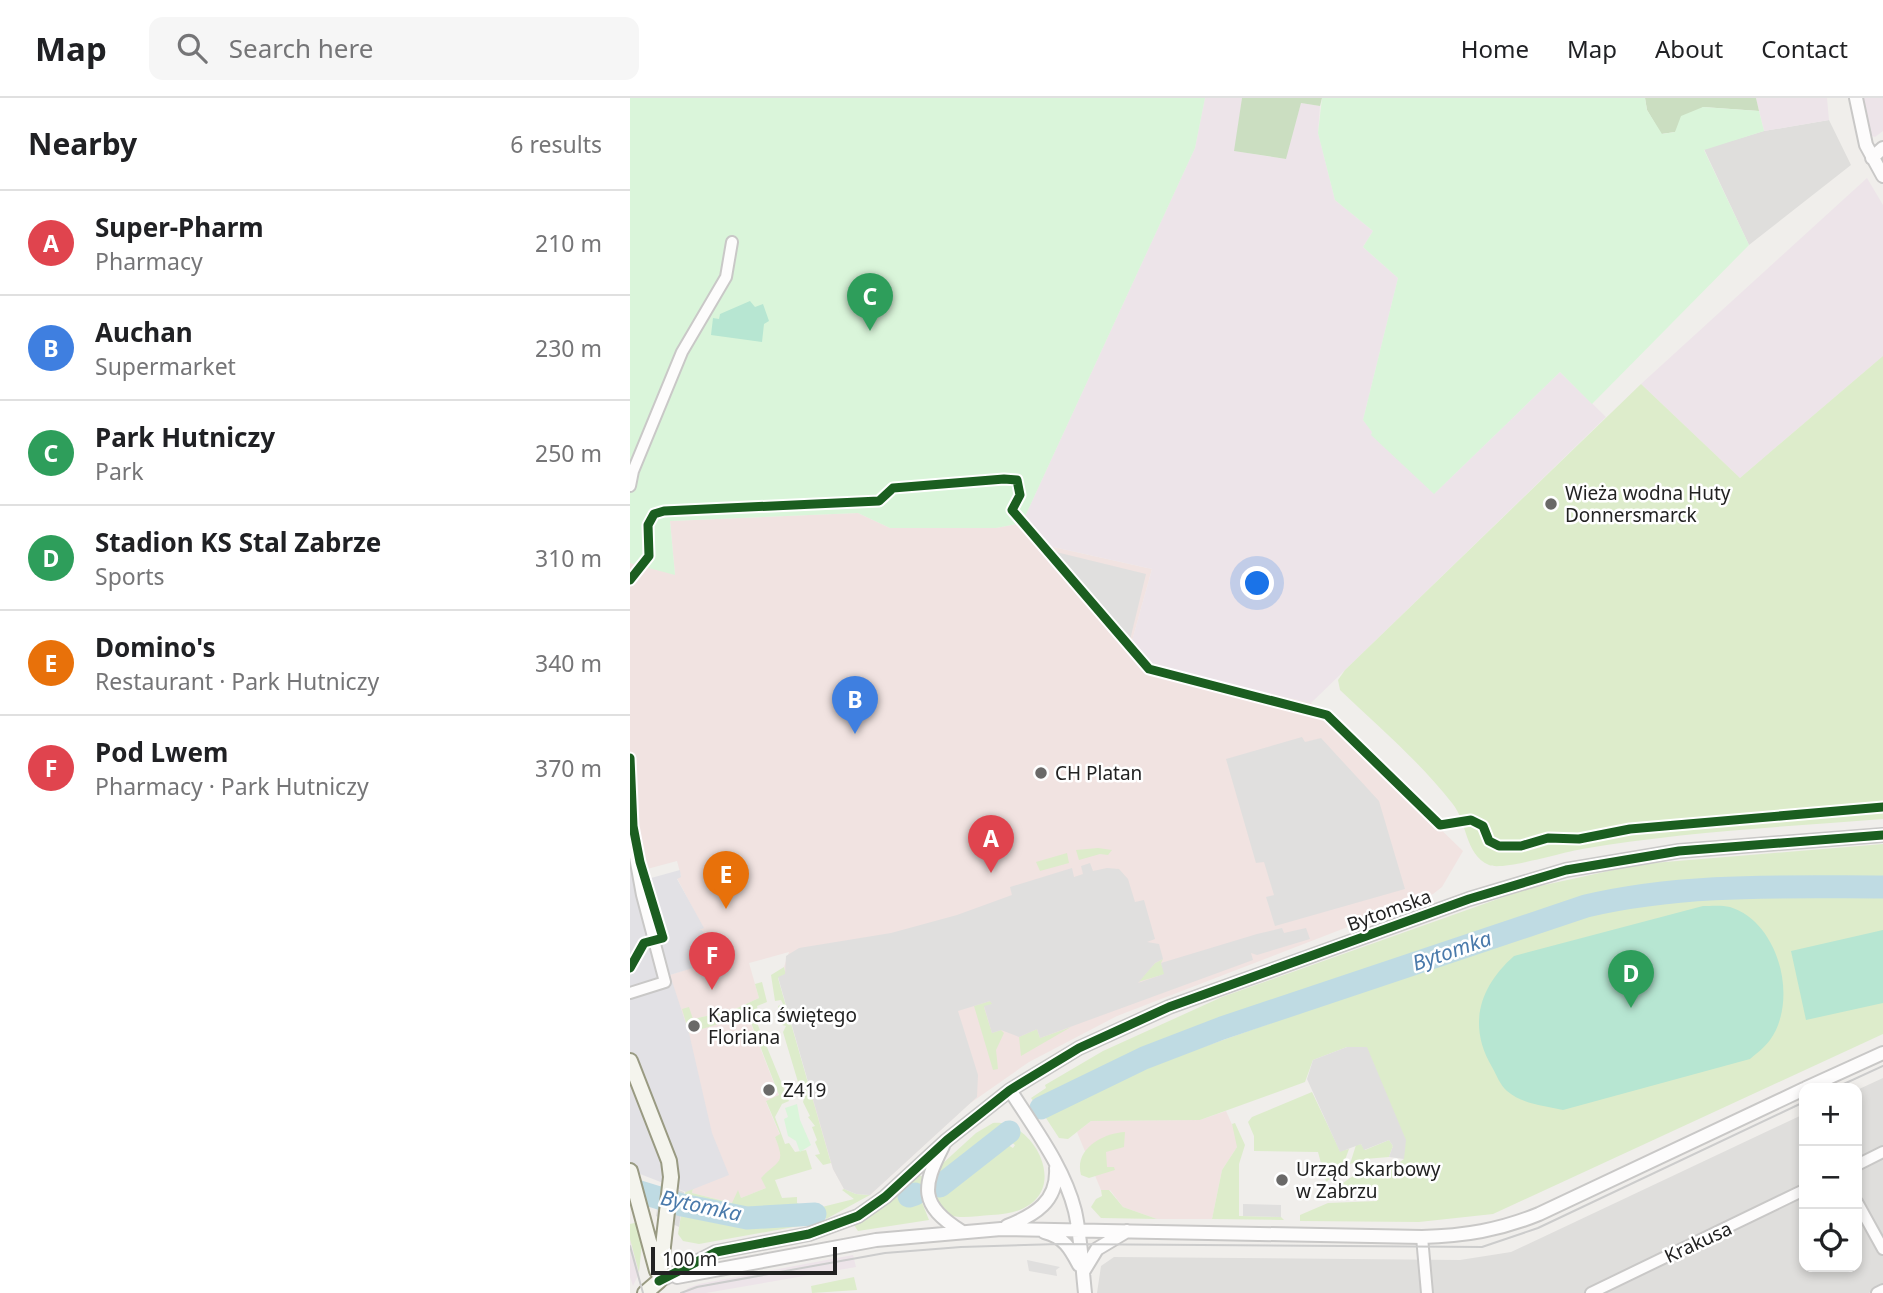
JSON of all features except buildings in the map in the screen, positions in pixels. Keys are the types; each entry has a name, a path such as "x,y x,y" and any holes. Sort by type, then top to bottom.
{"main road":[{"path":"630,1061 669,1161 671,1187 659,1287"},
{"path":"630,1171 659,1287"},
{"path":"645,1293 659,1287"}],"street":[{"path":"1856,98 1860,127 1872,158 1883,176"},
{"path":"1872,158 1883,148"},
{"path":"630,486 633,471 682,352 726,277 732,242"},
{"path":"630,830 642,895 665,982 630,993"},
{"name":"Bytomska","path":"961,1231 940,1216 928,1198 930,1174 947,1140 1010,1090 1067,1054 1169,1007 1528,880 1639,856 1883,835"},
{"path":"1821,1083 1883,1053"},
{"path":"1010,1090 1056,1164 1069,1193 1078,1228 1085,1293"},
{"path":"659,1287 876,1240 1002,1228 1422,1237 1474,1234 1511,1226 1799,1093"},
{"path":"659,1287 716,1252 809,1234 843,1223 885,1197 947,1140"},
{"path":"1862,1162 1883,1152"},
{"path":"1002,1228 1028,1217 1046,1202 1056,1180 1056,1164"},
{"name":"Krakusa","path":"1591,1293 1799,1193"},
{"path":"1861,1209 1883,1249"},
{"path":"1002,1228 1058,1236 1071,1249 1083,1272"},
{"path":"1083,1272 1097,1250 1130,1230"},
{"path":"1422,1237 1427,1293"},
{"path":"1877,1293 1883,1290"}],"shaded area":[{"path":"1205,98 1242,98 1235,151 1285,159 1301,103 1320,106 1318,133 1335,200 1373,231 1363,247 1398,278 1363,420 1373,432 1371,434 1435,493 1560,372 1606,417 1311,703 1144,664 1130,648 1152,569 1040,544 1022,523 1195,148"},
{"path":"1756,98 1827,98 1829,120 1764,131"},
{"path":"1863,98 1883,98 1883,131 1875,137 1867,134"},
{"path":"1829,120 1851,165 1749,245 1704,149 1764,131"},
{"path":"1867,178 1883,205 1883,356 1740,478 1641,384"},
{"path":"858,513 890,528 996,528 1022,523 1040,544 1152,569 1130,648 1144,664 1311,703 1463,851 1442,887 1433,894 1117,1016 1029,1062 969,1104 870,1195 844,1189 833,1169 811,1094 784,967 789,952 749,963 759,998 733,1010 693,1019 690,1033 747,1014 779,1096 766,1102 780,1135 775,1137 782,1154 779,1165 766,1173 766,1188 741,1198 738,1191 733,1203 692,1193 695,1179 670,975 727,956 716,950 711,952 713,950 702,930 699,930 703,928 677,878 681,876 677,861 632,873 630,861 630,563 675,574 670,521"},
{"path":"1056,552 1146,574 1129,644 1119,641 1054,565"},
{"path":"1302,737 1305,742 1321,738 1379,801 1405,889 1275,926 1266,897 1274,895 1264,862 1256,863 1226,759"},
{"path":"630,861 632,873 651,878 680,870 681,877 677,879 704,928 699,930 702,930 713,950 712,962 670,975 689,1033 712,1133 729,1175 686,1192 630,1170"},
{"path":"1090,863 1093,871 1119,869 1128,879 1135,902 1144,900 1155,939 1147,942 1159,944 1163,959 1155,963 1138,983 1164,974 1161,963 1257,934 1282,928 1284,933 1306,928 1310,939 1257,955 1251,953 1253,960 1040,1038 1037,1029 1019,1037 1001,1030 992,1033 984,1006 992,1004 990,1001 958,1011 978,1075 977,1097 870,1195 856,1194 844,1189 833,1169 778,977 785,974 786,956 799,948 891,933 957,915 1012,895 1010,887 1072,868 1074,877 1083,874 1081,866"},
{"path":"1347,1047 1367,1047 1406,1140 1404,1159 1389,1157 1393,1146 1389,1140 1364,1150 1361,1144 1340,1152 1307,1079 1313,1060"},
{"path":"1883,1078 1883,1285 1869,1293 1097,1293 1101,1266 1114,1257 1460,1260 1511,1252 1799,1116 1799,1272 1862,1272 1862,1088"},
{"path":"1226,1111 1237,1136 1237,1147 1222,1170 1212,1219 1157,1219 1123,1207 1110,1190 1101,1190 1077,1132 1091,1121 1200,1120"},
{"path":"1243,1204 1281,1205 1281,1217 1243,1216"},
{"path":"630,1239 639,1273 633,1286 630,1277"},
{"path":"853,1255 856,1267 706,1293 683,1293 699,1284"},
{"path":"1027,1260 1060,1267 1056,1270 1057,1276 1029,1271"}],"green space":[{"path":"630,98 1205,98 1195,148 1022,523 996,528 890,528 858,513 670,521 675,575 630,563"},
{"path":"1242,98 1322,98 1320,106 1301,103 1286,159 1234,151"},
{"path":"1322,98 1645,98 1647,110 1662,134 1675,132 1681,116 1703,107 1759,111 1764,131 1704,150 1749,245 1592,404 1560,372 1434,494 1371,435 1372,432 1363,420 1398,278 1363,247 1373,231 1335,200 1318,133"},
{"path":"1645,98 1756,98 1759,111 1703,107 1675,132 1661,134 1647,110"},
{"path":"750,301 755,307 763,304 769,321 764,324 762,342 711,335 713,318 719,319 720,314"},
{"path":"1883,356 1883,819 1657,838 1582,849 1506,865 1489,865 1481,860 1471,846 1457,811 1440,788 1340,690 1338,680 1345,670 1641,384 1740,478"},
{"path":"1883,844 1883,880 1750,878 1665,882 1581,901 1172,1042 1131,1058 1036,1105 1031,1098 1046,1088 1045,1085 1103,1051 1222,997 1526,889 1641,864"},
{"path":"1076,850 1112,850 1108,855 1100,854 1079,860"},
{"path":"1067,853 1069,863 1040,871 1036,862"},
{"path":"1704,893 1883,894 1883,1034 1493,1214 1419,1222 1300,1221 1300,1215 1328,1203 1377,1201 1376,1187 1337,1187 1356,1174 1387,1171 1404,1159 1347,1047 1313,1060 1305,1082 1200,1120 1091,1121 1068,1139 1059,1138 1044,1115 1135,1071 1504,941 1628,902"},
{"path":"1703,906 1730,907 1747,915 1761,928 1772,945 1783,984 1783,1004 1779,1023 1761,1050 1750,1059 1563,1110 1526,1102 1505,1089 1484,1051 1479,1021 1481,1007 1493,980 1514,956"},
{"path":"1883,930 1883,1003 1806,1020 1791,951"},
{"path":"1163,959 1161,963 1165,974 1138,982 1155,963"},
{"path":"784,967 786,975 778,978 831,1163 823,1165 815,1155 820,1154 812,1127 815,1126 808,1117 810,1116 803,1102 805,1095 801,1092 783,1032 786,1026 782,1025 778,1006 783,1004 781,1000 775,1001 771,975"},
{"path":"762,982 767,1002 757,1006 759,1016 755,1018 789,1101 782,1104 775,1117 785,1144 789,1143 795,1152 806,1150 812,1169 775,1180 782,1198 797,1197 797,1203 805,1207 818,1203 821,1222 699,1244 683,1241 678,1234 681,1215 747,1222 815,1219 813,1211 731,1209 684,1200 689,1169 695,1179 692,1193 732,1203 738,1190 741,1198 766,1188 761,1178 779,1161 780,1153 775,1137 780,1134 766,1101 779,1095 748,1015 689,1033 682,1009 689,1007 693,1019 733,1010 759,998 755,984"},
{"path":"990,1001 993,1004 984,1007 992,1033 1001,1030 1004,1033 996,1050 998,1069 993,1070 974,1006"},
{"path":"1071,1027 1021,1056 1019,1037 1037,1029 1040,1038"},
{"path":"1312,1092 1340,1151 1349,1149 1341,1171 1326,1182 1318,1152 1254,1151 1254,1136 1248,1122 1252,1117"},
{"path":"797,1104 800,1120 811,1145 800,1152 796,1141 788,1136 784,1119 788,1117 785,1108"},
{"path":"993,1123 1010,1125 1025,1135 1036,1149 1043,1166 1044,1183 1036,1199 1019,1210 991,1215 948,1215 934,1198 932,1182 941,1165 976,1133","holes":["1006,1126 1013,1138 1010,1141 1015,1145 1013,1148 1006,1144 954,1184 942,1190 939,1181 997,1133 994,1129 998,1132"]},
{"path":"1235,1123 1245,1145 1239,1164 1239,1216 1281,1217 1284,1220 1212,1219 1222,1170 1237,1147 1232,1124"},
{"path":"1125,1132 1124,1147 1106,1152 1107,1167 1114,1167 1115,1170 1089,1178 1081,1175 1082,1157 1092,1144 1108,1135"},
{"path":"1389,1140 1393,1146 1389,1157 1365,1159 1350,1164 1356,1145 1361,1144 1365,1150"},
{"path":"918,1176 922,1176 921,1200 929,1220 858,1231 854,1225 883,1208"},
{"path":"842,1190 856,1194 870,1195 826,1219 822,1207 854,1199"},
{"path":"1101,1190 1109,1190 1123,1207 1157,1219 1101,1218 1091,1207 1096,1199 1102,1196"},
{"path":"639,1222 642,1242 639,1273 630,1239 630,1224"},
{"path":"854,1277 857,1290 812,1293 811,1286"}],"pier":[{"path":"661,1183 684,1192 679,1227 656,1216"}],"waterway":[{"name":"Bytomka","path":"1041,1108 1144,1058 1222,1028 1586,906 1660,893 1697,890 1883,887"},
{"name":"Bytomka","path":"940,1186 1009,1132"},
{"name":"Bytomka","path":"630,1189 682,1205 747,1218 815,1214"},
{"name":"Bytomka","path":"909,1196 915,1194"}],"tram line":[{"path":"1846,1083 1883,1066"},
{"path":"681,1293 697,1287 885,1253 961,1247 1058,1244 1482,1247 1538,1228 1799,1104"},
{"path":"630,1246 643,1293"}],"cycle path":[{"path":"630,580 649,556 648,525 654,514 664,511 879,501 893,488 1017,480 1020,495 1012,510 1149,669 1327,715 1440,825 1471,820 1483,826 1489,841 1499,846 1521,846 1548,838 1579,839 1630,829 1883,807"},
{"path":"630,758 633,826 640,862 663,938 644,943 630,968"},
{"path":"659,1281 716,1252 809,1234 858,1216 885,1197 947,1140 1010,1090 1079,1048 1169,1007 1469,899 1566,870 1679,851 1883,835"}],"place":[{"name":"Park Hutniczy","path":"870,331"},
{"name":"Wieża wodna Huty Donnersmarck","path":"1551,504"},
{"name":"Auchan","path":"855,734"},
{"name":"CH Platan","path":"1041,773"},
{"name":"Super-Pharm","path":"991,873"},
{"name":"Domino's","path":"726,909"},
{"name":"Pod Lwem","path":"712,990"},
{"name":"Stadion KS Stal Zabrze","path":"1631,1008"},
{"name":"Kaplica świętego Floriana","path":"694,1026"},
{"name":"Z419","path":"769,1090"},
{"name":"Urząd Skarbowy w Zabrzu","path":"1282,1180"}]}
